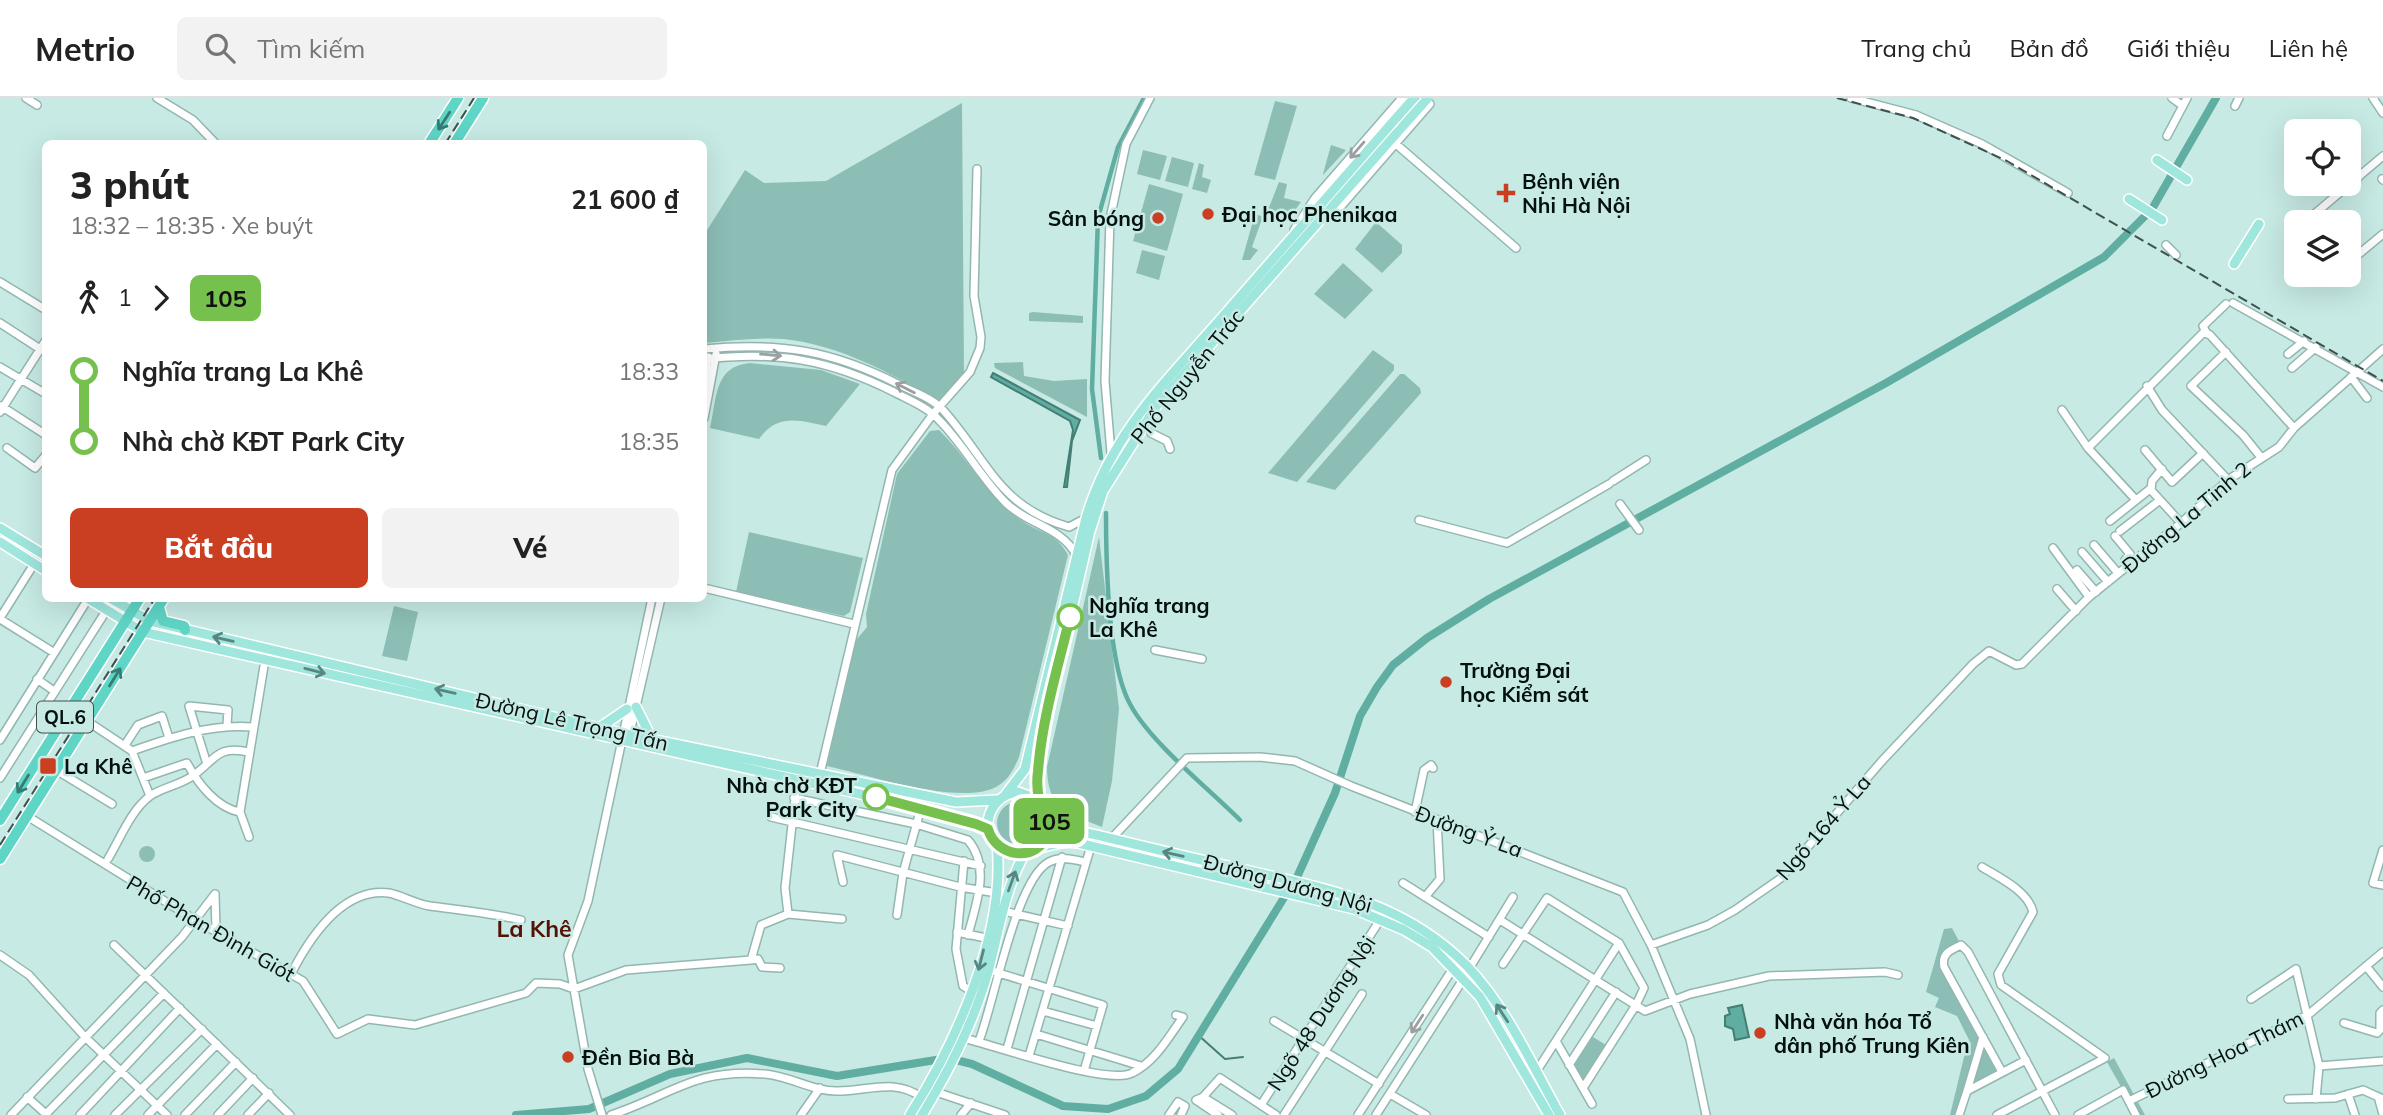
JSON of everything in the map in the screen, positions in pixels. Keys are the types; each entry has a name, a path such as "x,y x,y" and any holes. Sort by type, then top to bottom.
{"highway":[{"path":"432,140 458,98"},
{"path":"457,140 483,98"},
{"name":"QL.6","path":"2,813 136,602"},
{"path":"162,602 161,619 183,625 185,630"},
{"name":"QL.6","path":"0,859 87,722 148,633 162,602"},
{"path":"2,813 25,819"}],"main road":[{"name":"Phố Nguyễn Trác","path":"1002,797 1025,769 1103,491 1157,405 1275,257 1414,98"},
{"name":"Phố Nguyễn Trác","path":"1040,800 1038,771 1045,703 1076,555 1096,486 1111,453 1149,399 1429,101"},
{"path":"2157,160 2187,180"},
{"path":"2129,199 2162,220"},
{"path":"2234,264 2259,224"},
{"path":"0,528 42,551"},
{"path":"0,542 42,569"},
{"name":"Đường Lê Trọng Tấn","path":"92,602 122,621 148,633 625,737 921,808 988,829"},
{"name":"Đường Lê Trọng Tấn","path":"117,602 153,622 599,728 625,737 652,739 956,802 1002,797"},
{"path":"599,728 631,708 652,739"},
{"path":"1024,792 1040,800 1048,813 1048,832 1041,845 1025,853 1007,852 997,845 988,829 989,814 1002,797 1024,792"},
{"name":"Đường Dương Nội","path":"1048,813 1080,831 1112,838 1150,853 1258,886 1354,909 1432,947 1464,978 1511,1037 1536,1072 1560,1115"},
{"name":"Đường Dương Nội","path":"1041,845 1067,841 1150,853 1263,875 1357,897 1401,916 1440,941 1469,969 1511,1037 1549,1115"},
{"path":"922,1115 936,1092 951,1037 971,990 986,939 999,876 997,845"},
{"path":"910,1115 963,1038 989,970 1013,877 1025,853"}],"street":[{"path":"26,98 37,105"},
{"path":"158,98 193,120 212,140"},
{"path":"1111,453 1105,381 1110,219 1126,144 1150,98"},
{"path":"1422,98 1429,101"},
{"path":"1851,98 1916,115 1982,144 2068,193"},
{"path":"2167,136 2185,102 2172,98"},
{"path":"2373,98 2383,113"},
{"path":"1400,100 1418,118"},
{"name":"Phố Nguyễn Trác","path":"1275,257 1315,198 1400,100"},
{"name":"Phố Nguyễn Trác","path":"1322,217 1337,211 1418,118 1429,101"},
{"path":"1396,144 1516,248"},
{"path":"2361,175 2383,156"},
{"path":"820,774 892,470 933,414 970,372 980,348 981,337 974,296 977,169"},
{"path":"2319,210 2336,196"},
{"path":"2361,253 2383,234"},
{"path":"2166,245 2176,255"},
{"path":"0,282 42,308"},
{"path":"2294,428 2206,332 2203,326 2229,303 2304,341 2354,375 2383,387"},
{"path":"0,323 40,349"},
{"path":"2088,448 2147,386 2206,332"},
{"path":"2288,354 2304,341"},
{"path":"707,382 709,349 763,345 843,359 940,407 1002,487 1022,507 1045,520 1069,527 1086,518"},
{"path":"42,346 1,408 42,433"},
{"path":"2292,368 2316,348"},
{"name":"Đường La Tinh 2","path":"1989,652 2017,665 2022,664 2089,597 2181,523 2228,480 2260,456 2279,447 2294,428 2382,350"},
{"path":"2225,352 2191,386 2243,435 2260,456"},
{"path":"709,358 763,354 840,368 933,414 974,461 1003,500 1030,521 1068,539 1076,555"},
{"path":"0,367 42,392"},
{"path":"2354,375 2367,398"},
{"path":"2147,386 2162,410 2228,480"},
{"path":"2062,410 2088,448 2136,500"},
{"path":"1151,433 1167,442 1170,449"},
{"path":"7,449 35,468 42,460"},
{"path":"2144,450 2172,482 2203,453"},
{"path":"1419,520 1507,543 1646,460"},
{"path":"2162,470 2152,481 2151,490 2181,523"},
{"path":"2110,522 2151,490"},
{"path":"2127,566 2126,560 2130,554 2118,534 2160,500"},
{"path":"1620,504 1639,530"},
{"path":"2094,545 2118,573"},
{"path":"2053,548 2089,597"},
{"path":"2082,552 2108,582"},
{"path":"34,564 0,619 53,652"},
{"path":"2077,570 2096,592"},
{"path":"707,589 854,624"},
{"path":"2057,589 2076,611"},
{"path":"0,740 86,602"},
{"path":"602,1114 588,1069 568,969 568,954 588,901 625,737 651,602"},
{"path":"631,708 660,602"},
{"path":"0,778 106,611"},
{"path":"1155,650 1202,659"},
{"name":"Ngõ 164 Ỷ La","path":"1651,945 1707,925 1735,910 1781,878 1945,691 1989,652"},
{"path":"249,837 240,812 265,660"},
{"path":"37,679 54,691"},
{"path":"206,761 194,731 189,706 228,710 227,725"},
{"path":"129,748 138,725 162,716 169,738"},
{"path":"87,722 129,748 150,796"},
{"path":"129,748 227,725 252,727"},
{"path":"108,859 137,810 150,796 194,776 206,761 232,748 249,752"},
{"name":"Đường Ỷ La","path":"1112,838 1187,758 1260,757 1295,761 1415,812 1623,892 1651,945 1690,1039 1706,1115"},
{"path":"143,778 187,763 194,776 227,810 240,812"},
{"path":"1415,812 1424,770 1431,765 1433,768"},
{"path":"56,770 113,804"},
{"path":"789,914 785,888 797,780"},
{"path":"794,797 916,824 968,840 981,866 980,891 968,935"},
{"path":"897,915 903,873 921,808"},
{"path":"771,817 981,866"},
{"name":"Phố Phan Đình Giót","path":"25,819 303,981 337,1034 368,1019 415,1025 526,993 536,983 560,984 574,989 626,970 758,959 762,967 780,968"},
{"path":"1425,897 1440,878 1437,820"},
{"path":"1029,1056 1091,846"},
{"path":"2383,850 2373,883 2383,885"},
{"path":"843,882 837,855 960,887 997,893"},
{"path":"979,1041 1017,913 1034,874 1051,861 1062,857 1086,862"},
{"path":"1007,1049 1062,857"},
{"path":"964,861 956,949 963,986 971,990"},
{"path":"1982,867 2015,888 2026,898 2033,912 1998,974 2001,985 2105,1058 1997,1115"},
{"path":"1403,883 1489,937"},
{"path":"291,974 309,943 340,907 362,898 386,893 426,906 521,920"},
{"path":"10,1115 197,921 215,894 216,931"},
{"path":"1469,969 1513,897"},
{"path":"1503,964 1547,898 1619,943 1644,988 1583,1088"},
{"path":"1003,911 1068,926"},
{"path":"751,960 761,925 789,914 842,919"},
{"name":"Ngõ 48 Dương Nội","path":"1261,1105 1380,920"},
{"path":"1500,920 1645,1011 1673,1000 1769,976 1885,972 1898,975"},
{"path":"957,932 986,939"},
{"path":"1536,1072 1619,943"},
{"path":"114,945 269,1093 284,1113"},
{"path":"2002,1072 1942,961 1947,951 1961,945 1968,952 2055,1115"},
{"name":"Đường Hoa Thám","path":"2129,1101 2309,1014 2383,952"},
{"path":"0,955 29,975 85,1037 167,1115"},
{"path":"2366,966 2383,986"},
{"path":"1358,1115 1454,967"},
{"path":"2251,999 2297,969 2319,1066 2316,1099"},
{"path":"989,970 1103,1005 1084,1071"},
{"path":"1376,1115 1464,978"},
{"path":"1569,1065 1616,992"},
{"path":"27,1097 46,1114 164,993"},
{"path":"1284,1115 1362,994"},
{"path":"80,1115 180,1008"},
{"path":"2344,1023 2377,1033 2380,1030 2380,1013 2383,1010"},
{"path":"1043,1011 1097,1026"},
{"path":"963,1038 1084,1071 1130,1075 1155,1056 1183,1017 1176,1015"},
{"path":"1274,1021 1378,1084"},
{"path":"115,1115 202,1029"},
{"path":"1036,1034 1141,1066"},
{"path":"1959,1115 1983,1037"},
{"path":"1556,1041 1592,1104"},
{"path":"148,1115 218,1044"},
{"path":"1967,1091 2026,1060"},
{"path":"185,1115 236,1062"},
{"path":"2319,1066 2383,1062"},
{"path":"611,1115 709,1075 780,1075 838,1091 903,1087 921,1097"},
{"path":"218,1115 253,1078"},
{"path":"1181,1115 1185,1106 1199,1098 1220,1078 1276,1115"},
{"path":"801,1115 820,1088"},
{"path":"2078,1115 2123,1090 2136,1115"},
{"path":"2288,1099 2316,1099 2364,1090 2381,1100 2383,1114"},
{"path":"936,1092 1005,1115"},
{"path":"248,1115 269,1093"},
{"path":"1391,1094 1426,1115"},
{"path":"2348,1094 2355,1115"},
{"path":"1199,1098 1218,1115"},
{"path":"1199,1098 1231,1115"},
{"path":"1169,1115 1178,1102 1185,1106"},
{"path":"961,1115 971,1103"}],"shaded area":[{"path":"1275,101 1297,106 1275,180 1254,175"},
{"path":"962,103 964,373 939,400 864,362 805,342 764,339 707,343 707,230 745,170 764,183 826,181"},
{"path":"1331,145 1346,150 1323,175 1323,174"},
{"path":"1143,150 1167,156 1160,180 1137,174"},
{"path":"1172,157 1194,163 1188,187 1165,181"},
{"path":"1199,163 1204,165 1202,177 1211,180 1207,193 1192,189"},
{"path":"1279,182 1287,184 1284,198 1301,202 1292,214 1268,210"},
{"name":"Sân bóng","path":"1149,184 1183,194 1167,251 1133,241"},
{"path":"1255,214 1283,223 1262,219 1252,247 1258,250 1250,260 1242,260"},
{"path":"1376,222 1402,245 1402,253 1382,273 1355,249"},
{"path":"1142,250 1165,256 1159,280 1136,273"},
{"path":"1343,263 1373,290 1345,319 1314,294"},
{"path":"1029,313 1083,316 1083,323 1029,321"},
{"path":"1373,350 1394,365 1394,370 1297,482 1268,473"},
{"path":"1023,362 1024,376 1054,381 1087,379 1087,417 995,368 994,363"},
{"path":"750,363 821,370 860,384 826,426 798,421 781,422 773,425 759,439 710,428 716,395 723,377 738,365"},
{"path":"993,373 1080,420 1072,441 1067,487 1064,487 1073,430 1070,421 991,377"},
{"path":"1400,374 1404,374 1420,388 1421,393 1335,490 1306,482"},
{"path":"939,430 998,501 1028,525 1053,538 1068,555 1019,757 1004,781 996,787 980,792 960,793 913,787 827,766 852,652 857,639 867,627 866,614 897,474 930,431"},
{"path":"749,532 863,558 850,612 844,616 736,592"},
{"name":"Nghĩa trang La Khê","path":"1099,537 1119,709 1112,781 1102,827 1079,818 1055,801 1048,781 1047,767"},
{"path":"394,606 418,612 407,661 382,656"},
{"path":"1018,802 1033,808 1039,823 1033,838 1018,844 1003,838 997,823 1003,808"},
{"path":"147,846 153,848 153,860 147,862 141,860 139,854 141,848"},
{"path":"1952,928 1961,945 1941,961 1981,1037 1957,1115 1950,1115 1964,1057 1971,1044 1957,1016 1935,1007 1939,998 1926,992 1944,929"},
{"path":"1742,1005 1749,1037 1735,1040 1733,1029 1725,1026 1725,1016 1730,1014 1728,1008"},
{"path":"1590,1035 1609,1047 1583,1087 1570,1065"},
{"path":"1983,1038 2002,1072 1967,1091"},
{"path":"2114,1058 2145,1115 2137,1115 2107,1062"}],"waterway":[{"path":"1101,458 1092,389 1098,218 1118,147 1144,98"},
{"path":"516,1115 589,1109 670,1074 747,1058 837,1076 948,1058 972,1064 1063,1106 1108,1109 1146,1096 1178,1069 1298,875 1335,793 1360,716 1393,665 1427,638 1489,599 1886,383 2104,257 2152,209 2216,98"},
{"path":"1106,513 1113,639 1117,664 1130,704 1139,719 1165,749 1240,820"},
{"path":"1197,1034 1225,1059 1243,1057"}],"railway":[{"path":"448,140 474,98"},
{"path":"1837,98 1913,118 2007,161 2383,381"},
{"path":"0,845 152,602"}],"bus line":[{"name":"105","path":"876,797 959,818 988,829 993,841 1007,852 1025,853 1041,845 1048,832 1049,819 1040,800 1038,771 1049,704 1070,617"}],"place":[{"name":"Bệnh viện Nhi Hà Nội","path":"1506,193"},
{"name":"Đại học Phenikaa","path":"1208,214"},
{"name":"Sân bóng","path":"1158,218"},
{"name":"Nghĩa trang La Khê","path":"1070,617"},
{"name":"Trường Đại học Kiểm sát","path":"1446,682"},
{"name":"La Khê","path":"48,766"},
{"name":"Nhà chờ KĐT Park City","path":"876,797"},
{"name":"Nhà văn hóa Tổ dân phố Trung Kiên","path":"1760,1033"},
{"name":"Đền Bia Bà","path":"568,1057"}],"district":[{"name":"La Khê","path":"534,928"}]}
